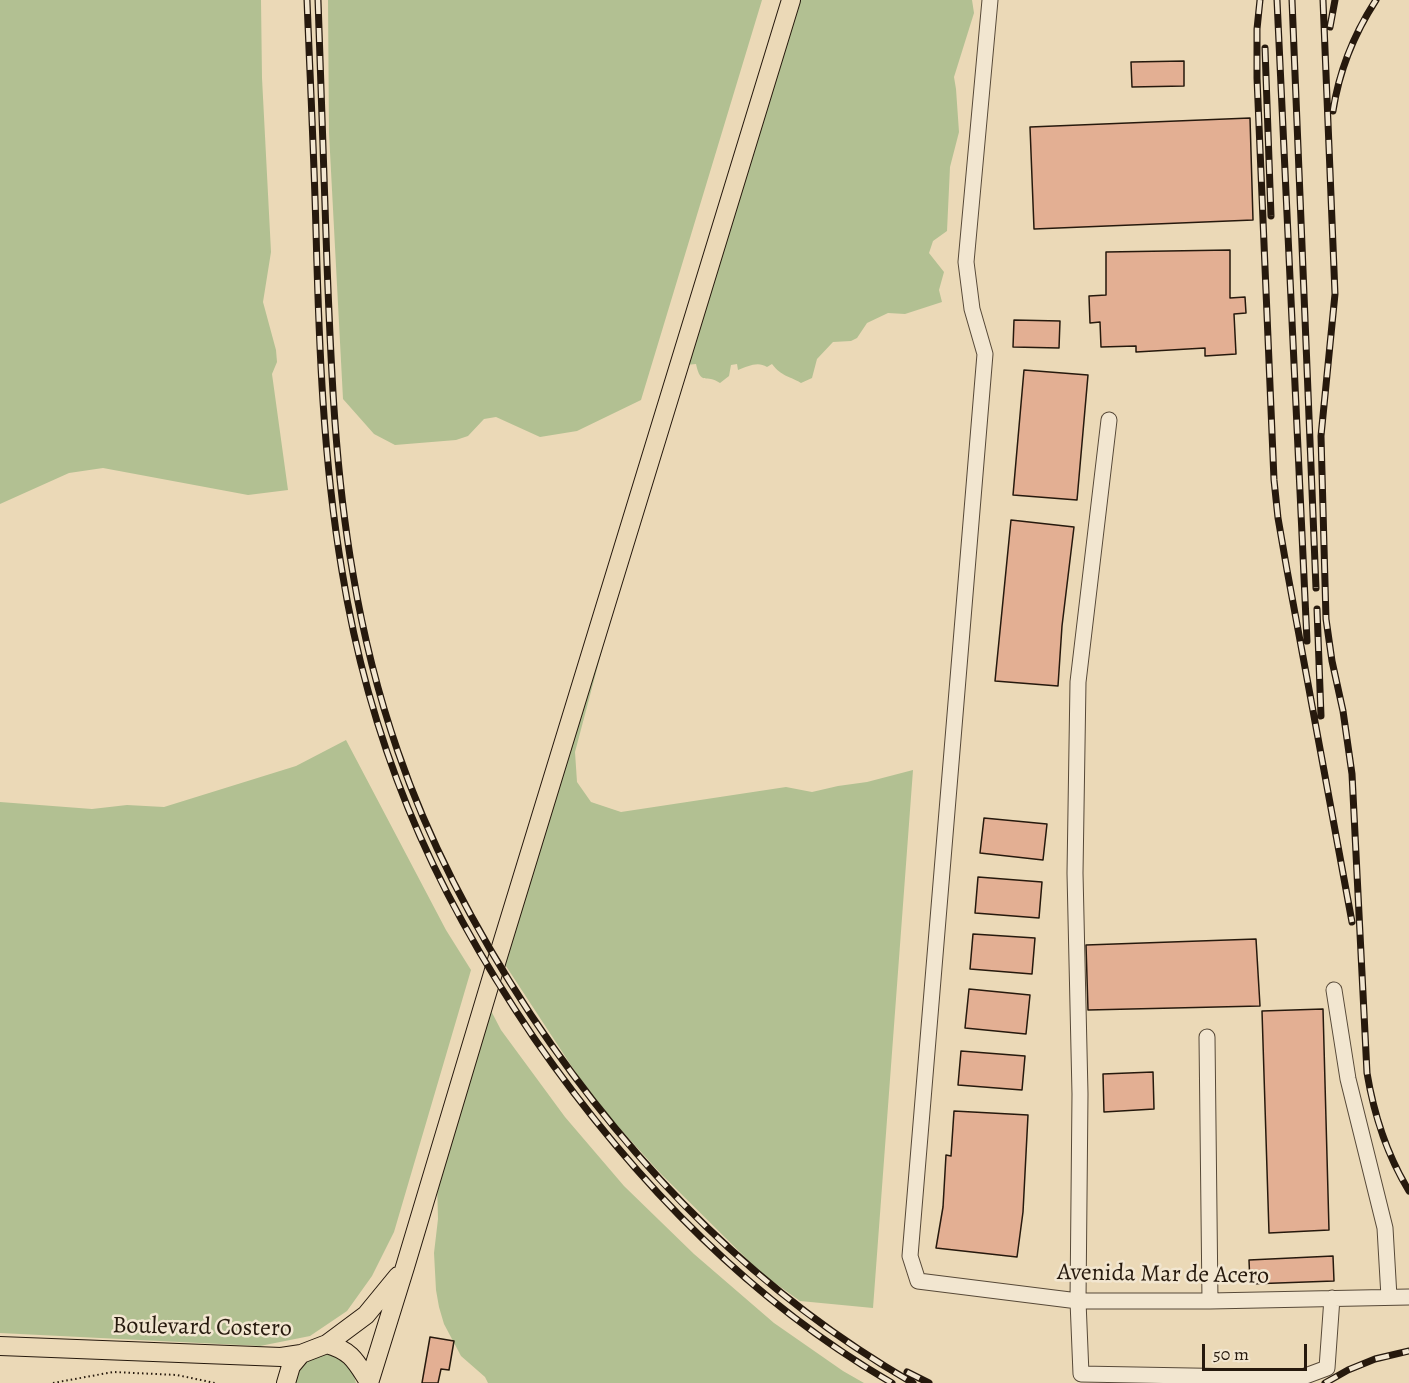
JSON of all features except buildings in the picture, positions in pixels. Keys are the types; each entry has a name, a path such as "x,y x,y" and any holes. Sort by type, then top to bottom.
{"main road":[{"path":"369,1383 791,0"},
{"name":"Boulevard Costero","path":"0,1346 281,1358 301,1354 327,1344 366,1315 405,1267"},
{"path":"327,1344 345,1351 352,1357 369,1383"},
{"path":"286,1383 291,1366 301,1354"}],"street":[{"name":"Avenida Mar de Acero","path":"990,0 966,262 972,309 985,354 910,1256 918,1281 1078,1301 1409,1297"},
{"path":"1109,420 1078,682 1075,873 1080,1094 1078,1301 1080,1374 1300,1378 1328,1368 1332,1298"},
{"path":"1334,990 1348,1079 1385,1228 1389,1297"},
{"path":"1207,1037 1210,1300"}],"path":[{"path":"53,1383 113,1372 177,1376 215,1383"}],"green space":[{"path":"0,0 261,0 262,78 271,252 263,302 276,350 277,362 272,374 288,490 248,495 103,468 69,473 0,504"},
{"path":"328,0 762,0 641,400 577,431 540,437 496,417 484,419 468,436 456,440 395,445 374,434 343,399 329,133"},
{"path":"793,0 972,0 974,13 954,77 959,132 950,167 947,231 933,241 929,253 944,272 939,290 942,302 905,314 888,313 867,323 857,338 851,341 833,342 817,359 812,378 801,383 782,374 772,364 767,367 760,364 753,365 738,370 737,364 731,365 729,376 720,383 702,377 696,364 685,365"},
{"path":"615,601 575,752 577,782 591,802 621,812 786,787 812,792 867,782 913,770 873,1308 800,1301 761,1273 660,1173 613,1121 578,1076 502,960"},
{"path":"346,740 446,930 471,970 394,1232 372,1276 347,1311 310,1336 260,1346 0,1333 0,802 92,809 127,805 164,807 296,766"},
{"path":"488,1005 501,1030 565,1117 624,1186 694,1254 774,1323 864,1383 488,1383 485,1377 461,1356 444,1324 436,1290 434,1253 438,1219 437,1182"},
{"path":"321,1354 334,1356 344,1362 352,1371 356,1383 294,1383 300,1367"}],"railway":[{"path":"307,0 321,359 330,486 347,601 360,662 386,750 408,808 449,897 498,983 534,1038 610,1138 694,1230 740,1273 788,1313 839,1350 892,1383"},
{"path":"318,0 332,380 342,497 361,619 372,664 398,752 425,821 456,888 531,1015 611,1123 655,1174 701,1222 749,1266 855,1347 913,1383"},
{"path":"1260,0 1257,29 1257,78 1274,480 1287,570 1352,922"},
{"path":"1277,0 1307,641"},
{"path":"1292,0 1316,588"},
{"path":"1323,0 1335,294 1321,436 1326,619 1352,774 1367,1073 1382,1134 1409,1191"},
{"path":"1330,27 1335,0"},
{"path":"1333,111 1348,53 1376,0"},
{"path":"1265,48 1271,216"},
{"path":"1317,609 1321,716"},
{"path":"1325,1383 1375,1359 1409,1351"},
{"path":"907,1372 929,1383"}]}
